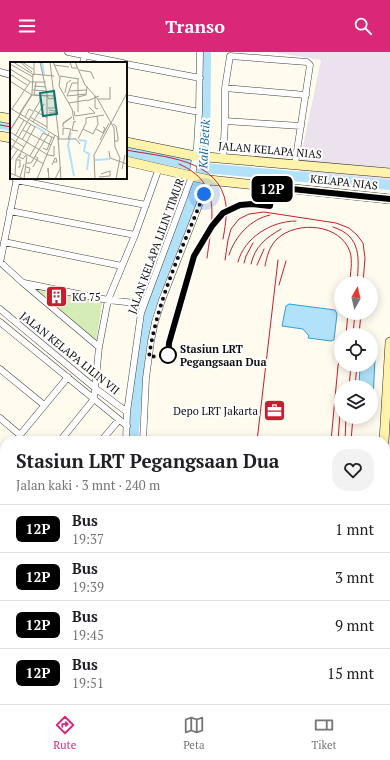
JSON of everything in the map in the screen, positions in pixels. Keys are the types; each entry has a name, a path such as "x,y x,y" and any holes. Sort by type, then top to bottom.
{"street":[{"path":"68,52 85,54 121,62"},
{"path":"144,436 146,378 151,341 155,322 198,176 197,157 200,52"},
{"path":"223,158 225,88 230,56 309,63 310,65 296,164"},
{"path":"127,63 200,78"},
{"path":"0,72 10,75"},
{"path":"225,88 306,95"},
{"path":"127,98 199,112"},
{"path":"0,117 10,119"},
{"path":"225,120 301,126"},
{"path":"0,136 10,138"},
{"name":"JALAN KELAPA NIAS","path":"127,142 197,157 212,157 390,173"},
{"path":"127,161 198,176"},
{"path":"64,436 94,399 99,347 108,300 135,235 159,168"},
{"name":"KELAPA NIAS","path":"198,176 272,187 390,199"},
{"name":"JALAN KELAPA LILIN TIMUR","path":"126,436 139,322 144,304 198,176"},
{"path":"99,347 0,263 17,179 146,205"},
{"path":"10,211 135,235"},
{"path":"4,242 122,266"},
{"path":"22,282 108,300 144,304"},
{"name":"JALAN KELAPA LILIN VII","path":"0,309 95,388 128,412"},
{"name":"JALAN KELAPA LILIN VII","path":"0,322 127,426"},
{"path":"384,436 390,342"},
{"path":"0,369 44,405"},
{"path":"0,418 20,435 68,377"},
{"path":"105,436 119,420"}],"shaded area":[{"path":"273,52 390,52 390,183 299,176 301,156 321,60"},
{"path":"390,331 390,436 382,436"}],"green space":[{"path":"31,286 102,302 96,342"}],"water":[{"path":"289,304 334,310 334,320 336,320 335,328 334,328 334,340 331,341 308,338 309,336 303,329 282,326 286,306"},
{"path":"360,372 374,372 374,380 359,380"}],"waterway":[{"name":"Kali Betik","path":"133,436 141,349 146,321 155,294 205,168 206,52"},
{"path":"0,124 10,126"},
{"path":"127,151 205,168 390,185"}],"tram line":[{"path":"0,125 10,127"},
{"path":"127,150 187,162 201,169 213,178 221,189 226,205 223,239"},
{"path":"179,164 193,172 203,181 209,192 212,216 207,258"},
{"path":"225,260 231,229 239,219 249,214 264,212 336,223 349,228 363,243 365,258 364,276"},
{"path":"229,255 235,241 250,224 270,215"},
{"path":"238,262 246,245 260,232 277,224 296,221"},
{"path":"265,266 270,248 277,239 296,229 307,227 318,228 338,235 345,243 351,256 350,276"},
{"path":"333,227 342,231 354,242 358,257 357,276"},
{"path":"251,264 258,247 281,229"},
{"path":"244,263 253,243"},
{"path":"257,265 264,249"},
{"path":"258,436 278,260"},
{"path":"279,285 286,261"},
{"path":"347,320 347,328"},
{"path":"354,320 354,328"},
{"path":"360,320 360,328"},
{"path":"331,436 337,372"},
{"path":"350,372 350,380"},
{"path":"356,372 356,380"},
{"path":"338,436 339,424"},
{"path":"345,436 346,424"},
{"path":"351,436 352,424"}],"bus line":[{"name":"12P","path":"168,358 169,343 194,256 212,226 223,213 240,205 252,204 270,206 272,187 390,199"}],"place":[{"name":"KG 75","path":"57,297"},
{"name":"Stasiun LRT Pegangsaan Dua","path":"168,355"},
{"name":"Depo LRT Jakarta","path":"274,411"}],"route":[{"path":"168,355 149,357 155,322 162,300 204,194"}]}
